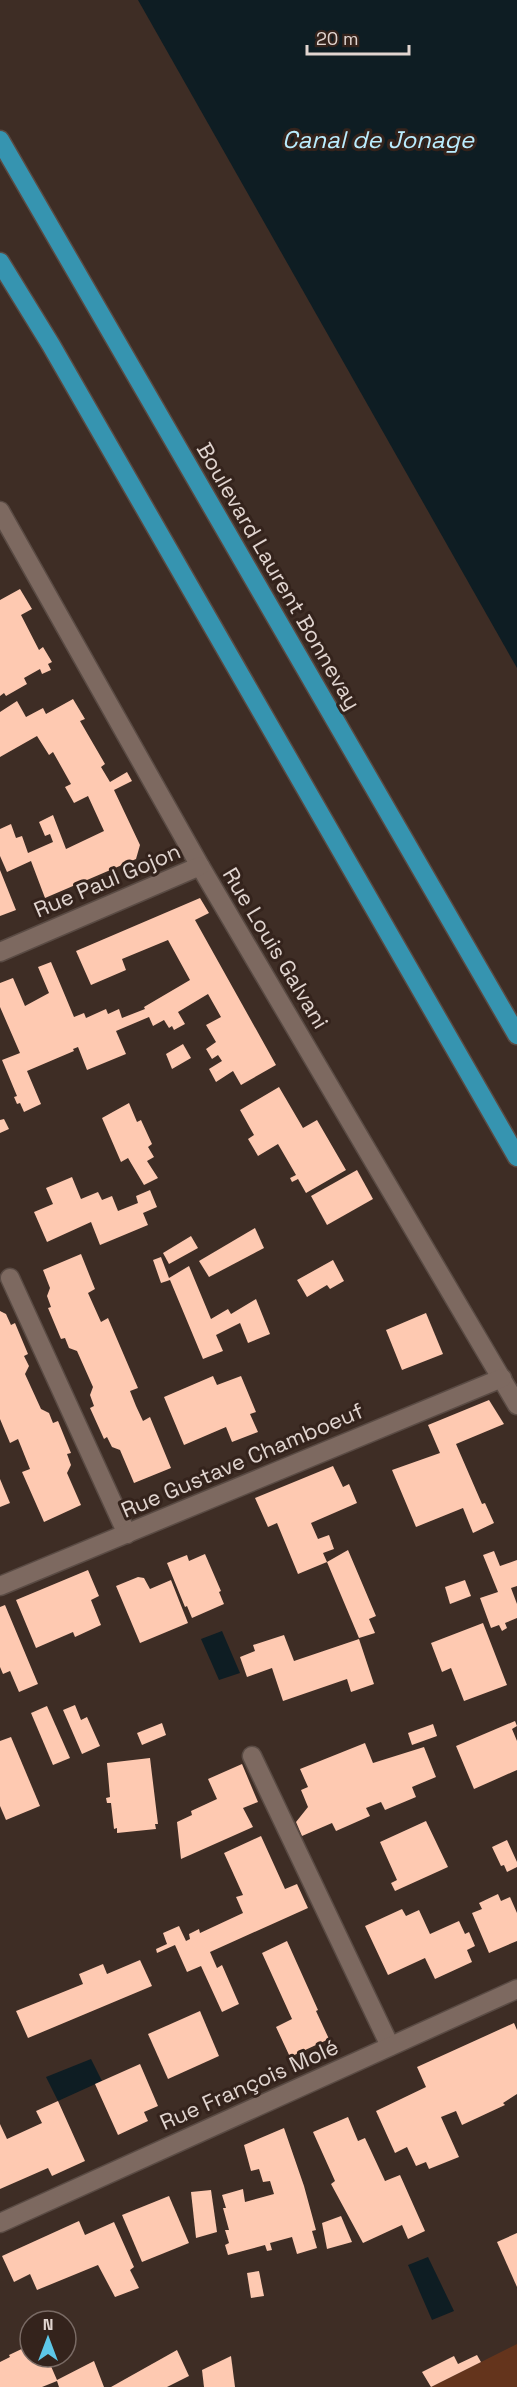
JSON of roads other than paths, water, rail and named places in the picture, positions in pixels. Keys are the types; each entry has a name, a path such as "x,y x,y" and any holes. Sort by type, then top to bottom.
{"highway":[{"name":"Boulevard Laurent Bonnevay","path":"0,140 517,1035"},
{"path":"0,262 57,356 517,1156"}],"street":[{"name":"Rue Louis Galvani","path":"0,511 200,866 517,1405"},
{"name":"Rue Paul Gojon","path":"0,952 200,866"},
{"path":"10,1278 127,1534"},
{"name":"Rue Gustave Chamboeuf","path":"0,1587 502,1377"},
{"path":"252,1756 390,2046"},
{"name":"Rue François Molé","path":"0,2223 517,1989"}],"water":[{"name":"Canal de Jonage","path":"138,0 517,0 517,668"},
{"path":"222,1631 240,1673 219,1680 201,1639"},
{"path":"91,2059 102,2081 58,2101 46,2077"},
{"path":"428,2257 454,2311 432,2320 408,2265"}]}
